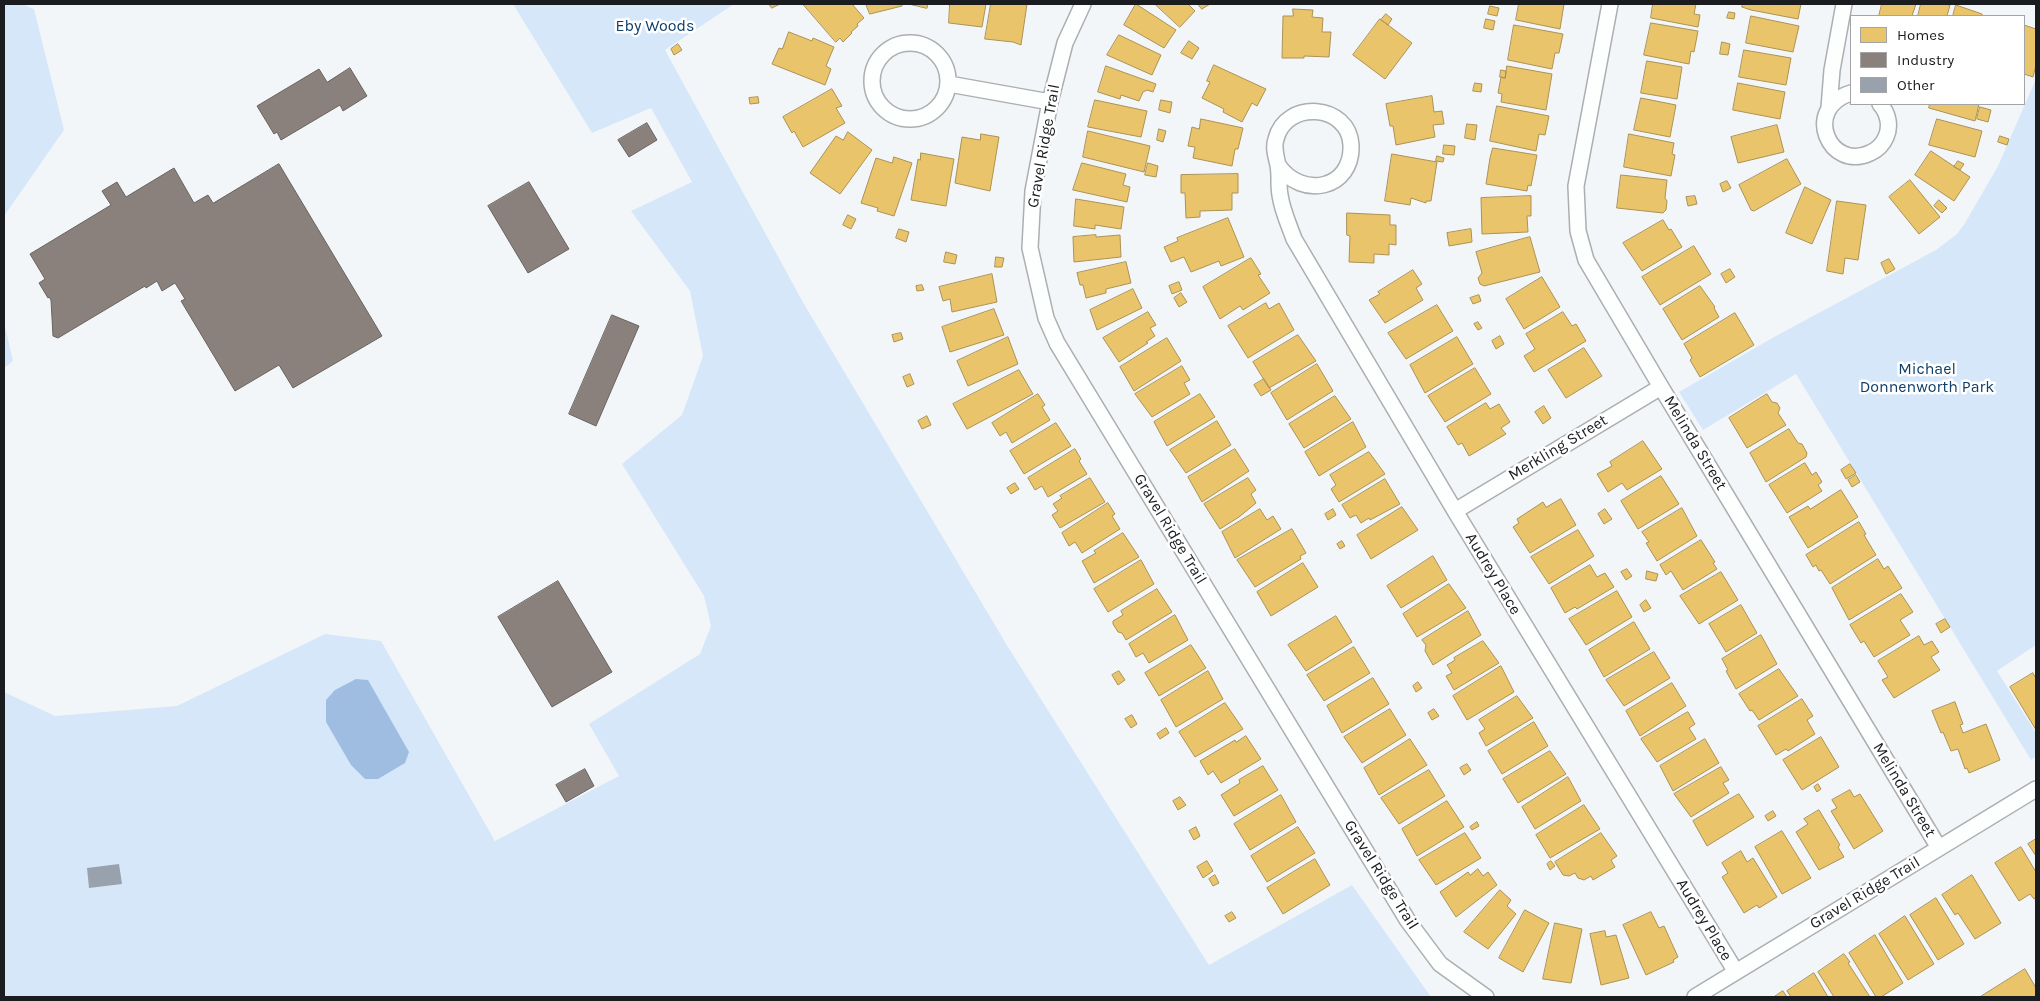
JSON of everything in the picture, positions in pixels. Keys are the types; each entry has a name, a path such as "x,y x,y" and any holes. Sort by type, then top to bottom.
{"street":[{"name":"Gravel Ridge Trail","path":"1083,4 1065,44 1050,102 1033,192 1030,248 1046,318 1057,343 1408,921 1440,964 1486,997"},
{"name":"Melinda Street","path":"1610,4 1576,186 1578,232 1586,260 1660,387 1939,848"},
{"path":"1844,4 1832,70 1829,108 1824,124 1826,135 1831,144 1842,154 1853,157 1864,156 1874,151 1886,137 1889,126 1887,115 1881,105"},
{"path":"902,44 915,44 927,47 938,54 947,71 949,84 945,97 938,108 930,114 917,119 903,118 890,114 882,107 875,96 872,84 876,65 888,50 902,44"},
{"path":"949,84 1050,102"},
{"path":"1829,108 1842,96 1850,93"},
{"name":"Audrey Place","path":"1278,165 1285,175 1296,183 1308,187 1324,186 1336,180 1345,170 1351,156 1351,142 1344,126 1328,113 1316,110 1302,112 1287,120 1276,139 1274,152 1278,165 1280,196 1294,239 1455,510 1736,972"},
{"name":"Merkling Street","path":"1455,510 1660,387"},
{"name":"Gravel Ridge Trail","path":"1695,997 2036,789"}],"green space":[{"path":"4,4 22,4 34,9 64,130 4,216"},
{"name":"Eby Woods","path":"513,4 734,4 665,50 804,304 1008,647 1209,965 1352,885 1431,997 4,997 4,692 55,716 177,706 325,634 381,641 495,841 619,776 589,724 700,654 711,626 704,596 622,464 682,415 703,356 690,291 631,211 692,182 651,108 592,133"},
{"name":"Michael Donnenworth Park","path":"2036,79 2036,645 1997,671 2036,733 2036,756 2031,760 1796,374 1703,430 1679,392 1774,337 1936,250 1957,234 1998,166"},
{"path":"4,322 13,361 4,368"}],"water":[{"path":"356,679 368,680 409,752 405,763 378,779 365,779 351,765 326,722 326,700 335,690"}],"building: Homes":[{"path":"769,4 780,4 772,8"},
{"path":"803,4 852,4 864,18 843,42 840,38 836,42"},
{"path":"866,4 902,4 902,6 870,14"},
{"path":"909,4 928,4 927,8"},
{"path":"950,4 986,4 982,27 949,23"},
{"path":"991,4 1027,4 1021,45 1013,42 985,39"},
{"path":"1136,4 1176,30 1164,48 1124,25"},
{"path":"1155,4 1188,4 1195,11 1180,27"},
{"path":"1198,4 1210,4 1202,9"},
{"path":"1519,4 1564,4 1560,29 1516,20"},
{"path":"1653,4 1696,4 1694,14 1700,15 1698,27 1651,18"},
{"path":"1743,4 1801,4 1798,19 1751,10 1742,7"},
{"path":"1882,4 1916,4 1912,15 1879,15"},
{"path":"1921,4 1950,5 1947,15 1918,15"},
{"path":"1956,5 1982,14 1982,15 1953,15"},
{"path":"1490,6 1499,8 1497,16 1488,14"},
{"path":"1293,9 1313,10 1312,17 1323,18 1322,32 1331,32 1329,57 1304,56 1304,58 1282,58 1283,16 1293,16"},
{"path":"1729,12 1735,13 1734,19 1727,18"},
{"path":"1386,14 1392,19 1388,25 1381,20"},
{"path":"1751,16 1799,26 1793,52 1746,43"},
{"path":"1380,19 1412,43 1385,79 1353,55"},
{"path":"1486,19 1495,21 1493,30 1484,28"},
{"path":"1651,23 1698,31 1694,52 1691,51 1689,64 1644,55"},
{"path":"1514,25 1563,34 1559,53 1555,53 1552,69 1508,60"},
{"path":"2025,25 2036,29 2036,65 2033,77 2025,74"},
{"path":"789,32 812,41 813,38 834,47 826,66 831,69 825,85 772,64 779,48 782,49"},
{"path":"1119,35 1161,55 1152,75 1107,55"},
{"path":"1189,41 1199,48 1192,59 1181,53"},
{"path":"1722,42 1730,44 1728,55 1720,54"},
{"path":"678,44 682,50 674,55 671,49"},
{"path":"1744,50 1791,58 1786,85 1739,77"},
{"path":"1647,61 1682,67 1677,99 1641,93"},
{"path":"1214,65 1266,89 1257,106 1252,103 1242,122 1223,112 1224,109 1202,98 1210,82 1207,81"},
{"path":"1106,66 1156,84 1153,92 1147,90 1143,92 1139,101 1121,95 1120,99 1098,92"},
{"path":"1507,66 1552,74 1546,110 1501,102 1502,94 1498,93 1501,77 1505,78"},
{"path":"1501,70 1506,71 1505,78 1500,77"},
{"path":"1475,83 1482,84 1481,92 1473,91"},
{"path":"1738,83 1785,92 1780,119 1733,110"},
{"path":"832,89 842,106 836,108 845,123 803,147 783,117"},
{"path":"1432,96 1434,112 1442,111 1444,124 1433,125 1435,137 1396,145 1393,126 1390,126 1386,104"},
{"path":"758,97 759,103 750,104 749,98"},
{"path":"1641,98 1676,105 1670,137 1634,130"},
{"path":"1095,100 1147,111 1141,137 1088,127"},
{"path":"1161,100 1172,102 1170,113 1159,110"},
{"path":"1930,105 1979,105 1975,121 1929,108"},
{"path":"1497,106 1549,116 1545,135 1539,134 1536,151 1490,141"},
{"path":"1980,107 1991,110 1988,122 1977,119"},
{"path":"1201,119 1243,128 1238,149 1235,149 1232,166 1193,158 1195,147 1188,146 1192,127 1199,129"},
{"path":"1937,119 1982,131 1975,157 1929,145"},
{"path":"1467,124 1477,125 1475,140 1465,138"},
{"path":"1777,125 1784,152 1738,163 1731,137"},
{"path":"1159,129 1166,131 1163,142 1157,140"},
{"path":"1088,131 1150,146 1144,172 1083,157"},
{"path":"848,132 872,150 840,194 810,173 836,136 843,140"},
{"path":"981,134 999,137 990,191 955,183 962,137 980,140"},
{"path":"1629,134 1674,143 1672,154 1675,155 1671,176 1624,167"},
{"path":"2000,136 2009,139 2007,145 1998,142"},
{"path":"1444,145 1455,146 1454,155 1443,154"},
{"path":"1493,148 1537,155 1531,186 1528,185 1527,191 1486,184"},
{"path":"1931,151 1970,177 1954,201 1915,175"},
{"path":"921,153 954,159 946,206 911,200 918,159 920,160"},
{"path":"1392,154 1437,162 1431,201 1426,201 1426,203 1411,198 1410,205 1385,201"},
{"path":"1437,156 1444,158 1443,162 1436,161"},
{"path":"894,157 912,163 894,216 877,211 878,208 861,203 876,158 892,163"},
{"path":"1787,159 1801,184 1754,211 1751,210 1739,185"},
{"path":"1958,161 1964,164 1960,170 1954,167"},
{"path":"1082,163 1126,174 1123,185 1130,187 1127,202 1073,190"},
{"path":"1148,163 1158,166 1156,177 1145,175"},
{"path":"1238,174 1238,193 1232,193 1232,210 1200,211 1200,217 1186,218 1185,193 1181,193 1181,175"},
{"path":"1621,175 1667,180 1666,210 1663,213 1617,208"},
{"path":"1910,180 1940,217 1919,234 1889,197"},
{"path":"1727,181 1731,188 1723,192 1720,184"},
{"path":"1805,187 1831,200 1812,244 1786,233"},
{"path":"1531,196 1531,216 1527,216 1528,232 1482,234 1481,198"},
{"path":"1695,196 1697,204 1688,206 1686,197"},
{"path":"1076,199 1124,207 1121,229 1095,225 1095,229 1074,226"},
{"path":"1939,200 1947,208 1942,213 1934,206"},
{"path":"1837,201 1866,205 1858,260 1845,258 1843,274 1827,271"},
{"path":"1347,213 1390,215 1390,225 1396,225 1396,245 1389,244 1389,255 1374,254 1374,263 1349,262 1350,236 1347,235"},
{"path":"848,215 856,219 851,229 843,225"},
{"path":"1228,218 1244,257 1221,266 1219,261 1191,272 1184,257 1171,262 1164,247 1178,241 1177,238"},
{"path":"1663,220 1682,247 1642,271 1623,243"},
{"path":"899,229 909,232 906,242 896,238"},
{"path":"1471,229 1472,242 1449,246 1447,233"},
{"path":"1096,235 1096,237 1120,235 1121,257 1074,262 1073,237"},
{"path":"1530,237 1540,272 1484,286 1480,284 1478,278 1482,273 1476,252"},
{"path":"1694,246 1711,274 1660,305 1642,277"},
{"path":"946,252 957,255 955,264 944,262"},
{"path":"996,257 1004,258 1002,267 995,267"},
{"path":"1251,258 1261,274 1258,275 1270,293 1243,310 1240,306 1220,319 1203,287"},
{"path":"1889,259 1895,269 1886,274 1881,263"},
{"path":"1126,262 1131,283 1106,289 1106,293 1086,298 1083,285 1080,285 1077,273"},
{"path":"1730,269 1735,277 1726,283 1721,274"},
{"path":"1413,270 1422,284 1416,288 1423,300 1385,323 1369,300 1380,294 1378,292"},
{"path":"992,274 997,302 952,312 950,299 943,301 939,287"},
{"path":"1542,277 1560,307 1524,329 1506,299"},
{"path":"1179,282 1182,290 1172,294 1169,286"},
{"path":"922,285 924,290 917,291 916,286"},
{"path":"1700,286 1715,307 1719,317 1682,340 1663,309"},
{"path":"1133,289 1142,308 1097,330 1090,310"},
{"path":"1181,293 1187,302 1179,307 1174,298"},
{"path":"1479,295 1481,301 1473,304 1470,298"},
{"path":"1266,303 1269,309 1279,303 1294,330 1248,358 1228,326"},
{"path":"1437,305 1453,331 1406,359 1388,333"},
{"path":"994,309 1004,335 950,352 942,327"},
{"path":"1148,312 1156,325 1150,328 1155,336 1146,342 1148,343 1119,362 1103,338"},
{"path":"1563,312 1572,326 1576,324 1586,341 1534,372 1524,356 1535,349 1526,334"},
{"path":"1735,313 1754,345 1700,377 1690,360 1692,358 1684,344"},
{"path":"1478,322 1482,328 1478,330 1474,324"},
{"path":"901,333 903,339 894,342 892,335"},
{"path":"1298,335 1316,361 1269,388 1253,362"},
{"path":"1500,336 1504,344 1496,349 1492,341"},
{"path":"1008,337 1018,364 968,386 957,361"},
{"path":"1457,337 1473,364 1425,393 1410,365"},
{"path":"1167,338 1181,361 1134,391 1120,367"},
{"path":"1584,348 1602,376 1566,398 1548,370"},
{"path":"1317,364 1333,391 1287,420 1271,393"},
{"path":"1182,366 1190,380 1184,383 1190,394 1152,417 1135,394"},
{"path":"1475,368 1491,394 1445,422 1428,396"},
{"path":"1019,370 1033,394 967,429 953,404"},
{"path":"910,374 914,384 907,387 903,377"},
{"path":"1264,379 1271,390 1261,396 1254,385"},
{"path":"1038,394 1045,405 1042,407 1050,420 1012,443 1006,432 1000,436 992,423"},
{"path":"1200,394 1215,417 1167,446 1154,422"},
{"path":"1767,394 1772,402 1777,403 1780,408 1778,413 1786,425 1747,448 1729,418"},
{"path":"1335,396 1351,419 1304,448 1289,424"},
{"path":"1486,403 1490,409 1499,404 1510,422 1501,428 1506,434 1469,456 1462,443 1458,445 1447,427"},
{"path":"1544,406 1551,418 1543,424 1535,412"},
{"path":"927,416 931,425 922,429 918,421"},
{"path":"1217,421 1231,445 1186,473 1170,450"},
{"path":"1353,422 1366,447 1319,476 1305,452"},
{"path":"1056,423 1071,446 1024,474 1010,451"},
{"path":"1789,429 1798,443 1802,444 1807,453 1806,457 1766,482 1750,453"},
{"path":"1643,441 1662,469 1627,490 1622,483 1608,492 1597,474 1612,466 1610,462"},
{"path":"1075,449 1081,459 1079,461 1087,474 1048,497 1042,486 1035,490 1028,478"},
{"path":"1235,449 1249,471 1202,502 1188,477"},
{"path":"1369,452 1385,474 1339,502 1331,489 1336,485 1330,475"},
{"path":"1805,463 1812,475 1816,472 1822,482 1818,485 1822,491 1787,513 1769,485"},
{"path":"1850,464 1856,473 1846,479 1841,470"},
{"path":"1856,475 1860,482 1852,487 1848,480"},
{"path":"1661,476 1679,504 1638,529 1621,501"},
{"path":"1090,478 1105,502 1060,528 1052,515 1058,511 1053,504 1062,498 1060,496"},
{"path":"1248,478 1256,490 1251,494 1256,503 1220,529 1204,504"},
{"path":"1385,479 1400,504 1361,523 1356,515 1350,518 1342,505"},
{"path":"1015,483 1019,489 1011,494 1007,488"},
{"path":"1841,490 1858,517 1808,548 1789,517 1808,506 1810,509"},
{"path":"1561,499 1576,525 1530,553 1513,527 1519,523 1517,519 1543,502 1546,507"},
{"path":"1108,503 1115,514 1112,516 1120,529 1082,553 1075,542 1069,546 1062,533"},
{"path":"1402,507 1418,530 1371,559 1357,535"},
{"path":"1682,508 1697,536 1657,561 1646,543 1649,542 1642,532"},
{"path":"1260,509 1267,520 1273,516 1281,529 1235,558 1222,532"},
{"path":"1333,509 1336,515 1328,520 1325,514"},
{"path":"1605,509 1612,519 1604,524 1598,514"},
{"path":"1859,522 1866,534 1864,535 1876,555 1830,584 1816,565 1813,567 1806,555"},
{"path":"1292,529 1306,553 1300,556 1301,559 1255,587 1237,560"},
{"path":"1578,530 1594,556 1549,584 1531,557"},
{"path":"1123,533 1139,557 1094,583 1082,561"},
{"path":"1701,540 1715,562 1713,563 1717,569 1683,590 1671,571 1666,575 1660,565"},
{"path":"1342,541 1345,546 1340,549 1337,544"},
{"path":"1433,556 1447,580 1401,608 1387,586"},
{"path":"1878,559 1884,569 1888,566 1902,588 1849,620 1832,588"},
{"path":"1141,560 1154,584 1108,612 1094,589"},
{"path":"1303,563 1318,587 1271,616 1257,592"},
{"path":"1590,565 1597,577 1605,573 1614,587 1577,609 1575,607 1565,613 1551,588"},
{"path":"1627,569 1632,576 1626,580 1621,572"},
{"path":"1647,571 1658,574 1656,581 1646,579"},
{"path":"1721,572 1738,600 1699,624 1680,596"},
{"path":"1449,584 1466,608 1417,637 1403,614"},
{"path":"1157,589 1172,612 1126,640 1122,633 1118,632 1113,621 1123,615 1121,611"},
{"path":"1617,591 1632,617 1586,645 1569,619"},
{"path":"1901,594 1913,612 1900,620 1910,635 1874,657 1864,641 1861,643 1850,625"},
{"path":"1646,600 1651,608 1644,612 1640,605"},
{"path":"1741,605 1757,633 1726,652 1709,624"},
{"path":"1468,611 1481,635 1433,665 1425,651 1426,645 1422,640"},
{"path":"1175,615 1188,640 1149,663 1143,653 1136,657 1129,644"},
{"path":"1336,616 1352,642 1306,671 1288,645"},
{"path":"1945,619 1950,627 1941,633 1936,624"},
{"path":"1634,622 1650,649 1604,677 1589,650"},
{"path":"1761,635 1777,664 1736,689 1722,659"},
{"path":"1919,636 1924,645 1932,641 1939,652 1931,657 1940,670 1894,698 1882,680 1888,677 1878,661"},
{"path":"1483,641 1499,663 1454,690 1446,676 1452,673 1447,665 1455,660 1454,658"},
{"path":"1191,645 1206,668 1159,696 1145,673"},
{"path":"1354,647 1370,673 1324,701 1307,675"},
{"path":"1654,652 1670,678 1624,706 1606,680"},
{"path":"1501,666 1514,692 1467,720 1453,696"},
{"path":"1779,669 1798,696 1759,720 1752,710 1750,711 1739,694"},
{"path":"1119,671 1125,680 1118,685 1112,675"},
{"path":"1208,671 1223,699 1176,727 1161,700"},
{"path":"2033,673 2036,676 2036,730 2010,687"},
{"path":"1373,678 1389,704 1342,733 1327,706"},
{"path":"1418,682 1422,688 1416,692 1413,686"},
{"path":"1672,683 1686,706 1640,736 1626,711"},
{"path":"1517,696 1533,718 1486,746 1479,733 1485,729 1479,720"},
{"path":"1802,699 1813,716 1807,720 1815,734 1788,751 1786,749 1776,755 1758,726"},
{"path":"1955,702 1963,724 1960,725 1963,733 1986,724 2000,760 1969,773 1967,768 1965,769 1958,749 1951,751 1932,711"},
{"path":"1225,703 1243,729 1195,757 1179,732"},
{"path":"1390,709 1406,735 1362,763 1344,737"},
{"path":"1434,709 1439,716 1432,720 1428,713"},
{"path":"1688,712 1695,724 1689,728 1696,739 1657,762 1641,739"},
{"path":"1132,715 1137,724 1131,728 1125,719"},
{"path":"1534,722 1548,746 1502,774 1488,751"},
{"path":"1166,728 1169,733 1160,739 1157,734"},
{"path":"1246,736 1261,759 1221,783 1213,771 1208,775 1200,761 1235,740 1236,742"},
{"path":"1821,737 1839,767 1802,790 1783,760"},
{"path":"1410,739 1427,765 1379,795 1364,768"},
{"path":"1705,739 1719,763 1673,791 1660,766"},
{"path":"1550,751 1566,774 1518,803 1503,779"},
{"path":"1467,764 1471,770 1464,775 1460,768"},
{"path":"1263,766 1278,790 1234,816 1221,795 1240,783 1239,780"},
{"path":"1721,767 1729,780 1723,783 1729,793 1691,817 1674,794"},
{"path":"1429,770 1445,796 1399,824 1381,798"},
{"path":"1568,777 1581,801 1535,829 1522,807"},
{"path":"1818,784 1821,789 1817,792 1814,787"},
{"path":"1850,790 1854,797 1860,794 1883,831 1854,849 1831,811 1837,808 1832,800"},
{"path":"1739,794 1754,817 1707,846 1693,821"},
{"path":"1281,795 1296,822 1250,850 1234,824"},
{"path":"1180,797 1186,805 1178,810 1173,801"},
{"path":"1447,801 1464,827 1417,856 1402,829"},
{"path":"1584,805 1600,829 1550,858 1536,835"},
{"path":"1819,810 1840,845 1838,847 1844,857 1819,870 1796,832 1808,824 1804,819"},
{"path":"1773,811 1776,816 1768,821 1765,816"},
{"path":"1477,822 1479,826 1472,830 1470,827"},
{"path":"1196,827 1200,836 1194,840 1189,831"},
{"path":"1298,827 1315,853 1267,882 1251,856"},
{"path":"1782,831 1811,878 1782,894 1755,847"},
{"path":"1465,833 1481,858 1436,885 1419,860"},
{"path":"1601,833 1617,856 1611,860 1615,867 1593,880 1591,876 1584,880 1578,878 1575,873 1569,876 1563,875 1555,862"},
{"path":"2036,839 2036,856 2028,844"},
{"path":"2021,847 2036,872 2036,898 2034,899 2030,894 2019,901 1995,863"},
{"path":"1741,851 1747,862 1753,858 1777,897 1759,908 1757,905 1744,913 1722,877 1728,873 1722,863"},
{"path":"1315,859 1330,885 1283,914 1267,888"},
{"path":"1207,861 1213,871 1203,878 1197,867"},
{"path":"1551,861 1555,866 1550,870 1547,864"},
{"path":"1478,869 1483,876 1488,872 1497,885 1456,917 1440,892 1468,872 1470,875"},
{"path":"1215,875 1219,883 1213,886 1209,879"},
{"path":"1972,875 2001,923 1975,939 1958,913 1955,915 1942,895"},
{"path":"1500,890 1511,900 1507,906 1516,914 1488,949 1464,932"},
{"path":"1936,898 1964,944 1938,960 1910,915"},
{"path":"1525,910 1549,923 1523,972 1499,958"},
{"path":"1232,912 1236,918 1229,922 1225,916"},
{"path":"1651,912 1659,928 1664,926 1678,957 1673,960 1674,962 1646,975 1623,925"},
{"path":"1905,916 1934,964 1908,980 1879,934"},
{"path":"1555,923 1582,929 1571,983 1543,979"},
{"path":"1605,931 1606,937 1616,935 1629,978 1601,985 1590,934"},
{"path":"1875,935 1903,983 1881,997 1876,997 1849,953"},
{"path":"1844,954 1870,997 1834,997 1818,972"},
{"path":"2025,969 2036,988 2036,997 1980,997"},
{"path":"1814,973 1828,997 1791,997 1787,991"},
{"path":"1783,991 1787,997 1774,997"}],"building: Industry":[{"path":"350,68 367,96 343,111 340,105 281,140 277,132 274,134 257,106 319,69 327,82"},
{"path":"647,123 657,140 629,157 618,140"},
{"path":"279,164 382,336 293,388 279,365 235,391 181,301 185,299 175,283 162,291 157,281 146,288 145,286 58,338 53,336 51,300 39,283 45,279 30,254 111,205 102,191 117,182 126,197 174,168 194,203 208,195 213,203"},
{"path":"529,182 569,249 528,273 488,206"},
{"path":"612,315 639,326 596,426 569,414"},
{"path":"558,581 612,672 552,707 498,617"},
{"path":"585,769 594,786 566,802 556,785"}],"building: Other":[{"path":"119,864 122,884 89,888 87,868"}]}
